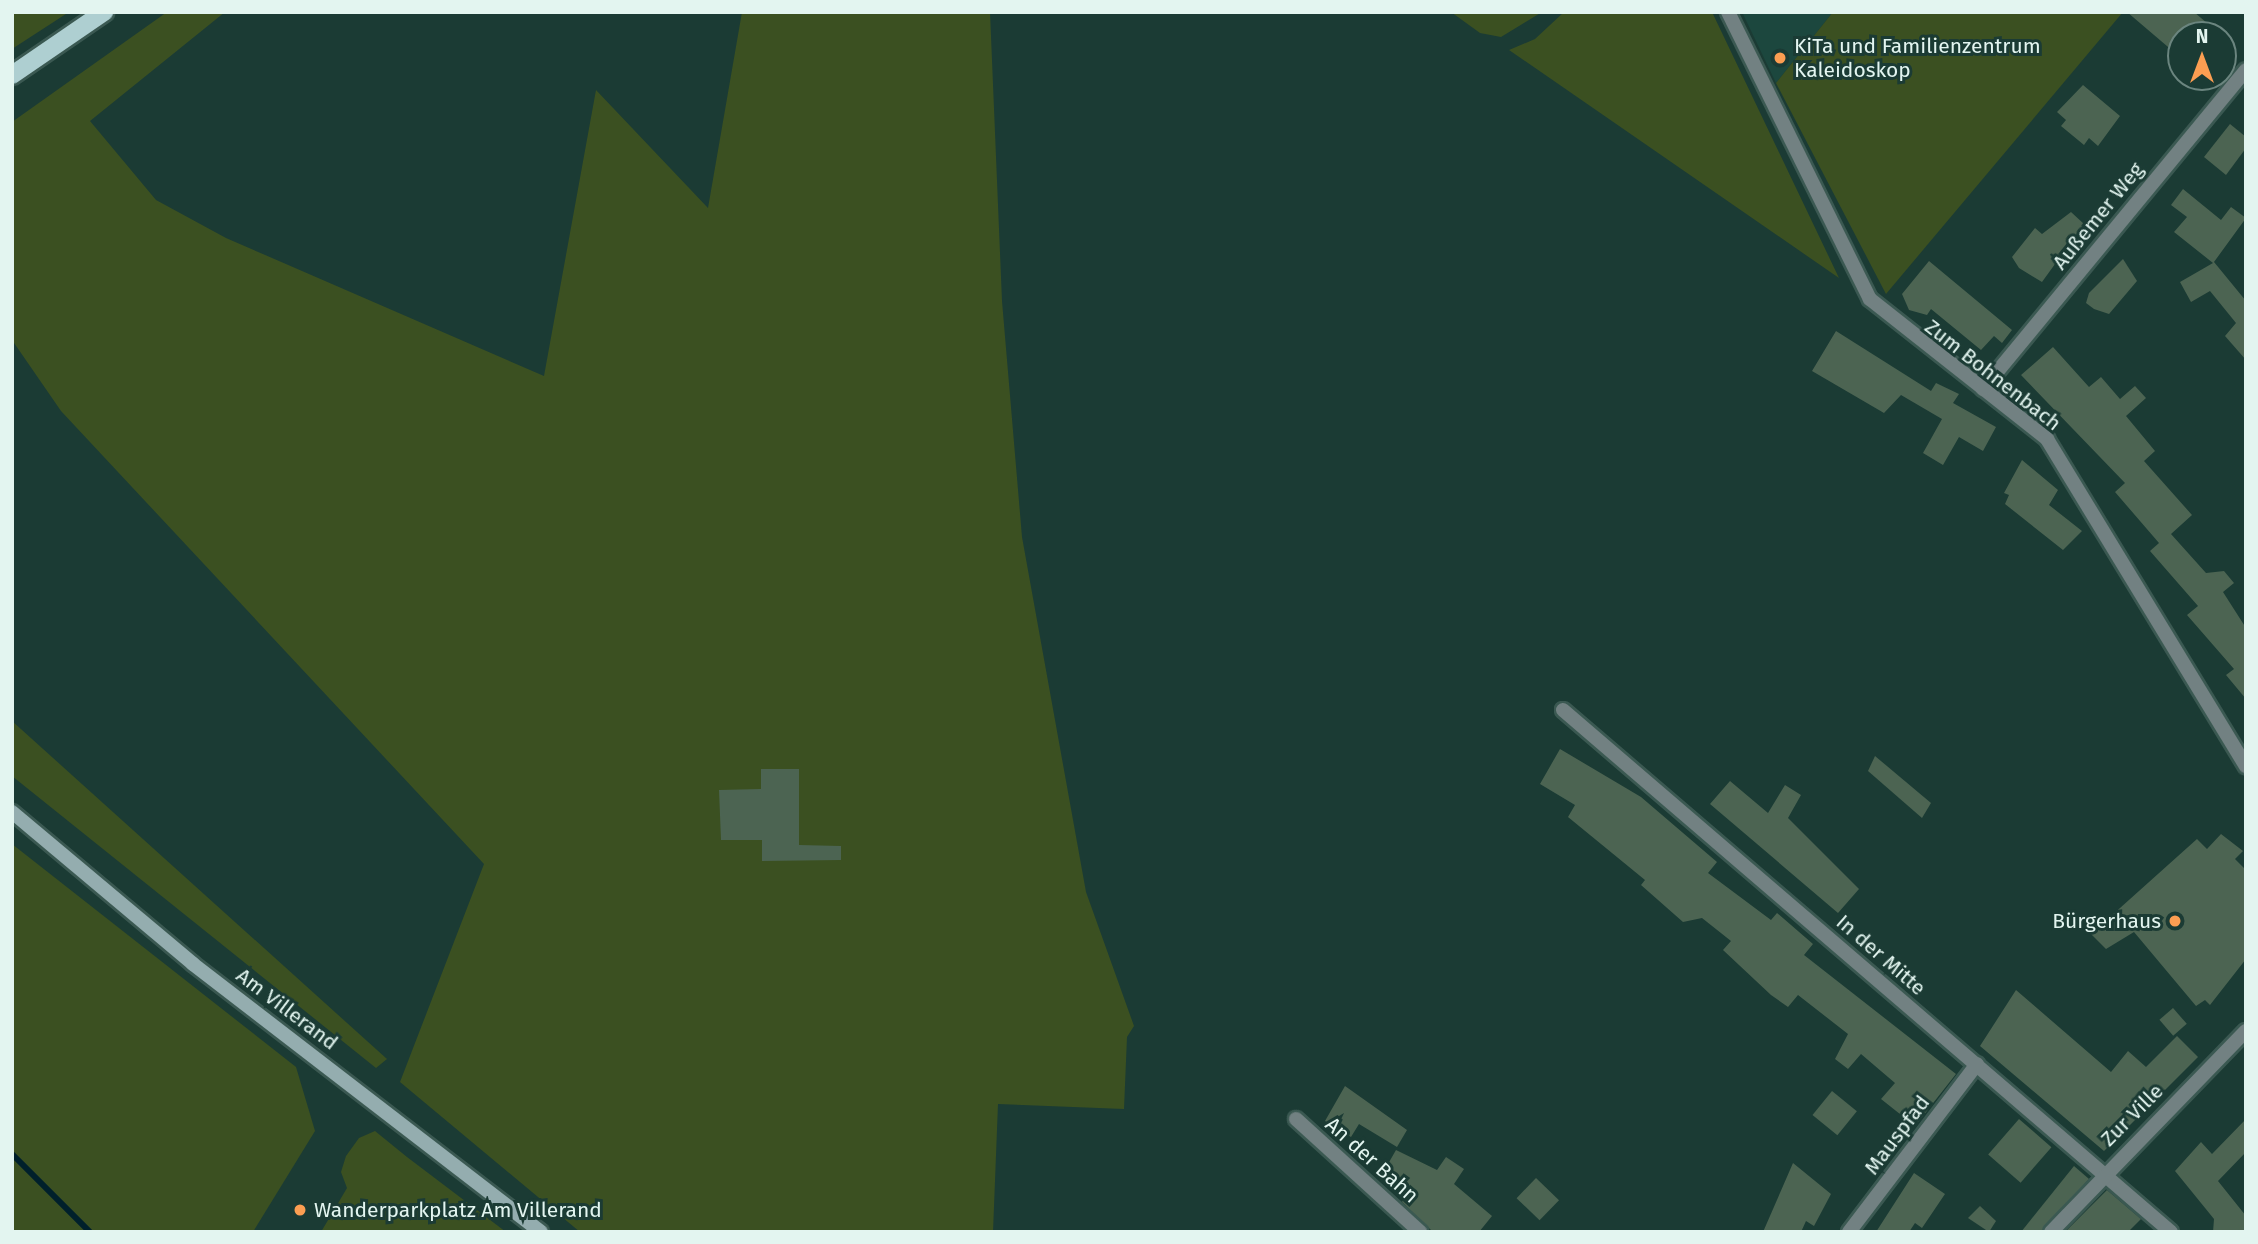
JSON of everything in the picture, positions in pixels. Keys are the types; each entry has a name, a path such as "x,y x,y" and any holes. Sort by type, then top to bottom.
{"main road":[{"path":"12,75 104,12"},
{"name":"Am Villerand","path":"12,813 193,964 541,1232"}],"street":[{"name":"Zum Bohnenbach","path":"1728,12 1870,299 2047,439 2246,765"},
{"name":"Außemer Weg","path":"1983,389 2246,70"},
{"name":"In der Mitte","path":"1563,710 1977,1064 2106,1169 2171,1232"},
{"name":"Zur Ville","path":"2051,1232 2106,1169 2246,1031"},
{"name":"Mauspfad","path":"1849,1232 1977,1064"},
{"name":"An der Bahn","path":"1296,1119 1420,1232"}],"shaded area":[{"name":"KiTa und Familienzentrum Kaleidoskop","path":"1742,12 1833,12 1776,83"}],"green space":[{"path":"12,12 69,12 12,49"},
{"path":"167,12 225,12 90,121 156,200 226,238 544,376 596,90 708,208 742,12 990,12 1002,301 1022,537 1086,892 1134,1026 1127,1037 1124,1109 998,1104 993,1232 580,1232 400,1082 484,864 61,411 12,340 12,122"},
{"path":"1451,12 1542,12 1501,37 1480,33"},
{"path":"1564,12 1712,12 1839,278 1509,50 1535,39"},
{"path":"1833,12 2123,12 1886,294 1776,83"},
{"path":"12,721 387,1059 376,1068 12,776"},
{"path":"12,844 296,1067 315,1131 253,1232 12,1232"},
{"path":"375,1131 506,1232 321,1232 347,1188 341,1172 346,1156 359,1138"}],"building":[{"path":"2127,12 2194,12 2205,21 2167,21 2167,46"},
{"path":"2083,85 2120,116 2098,146 2089,138 2084,145 2061,126 2066,120 2057,112"},
{"path":"2230,124 2246,137 2246,148 2226,175 2204,157"},
{"path":"2183,189 2221,220 2231,207 2246,218 2214,262 2246,301 2246,360 2225,336 2236,323 2210,291 2191,302 2180,282 2213,263 2174,232 2187,217 2171,205"},
{"path":"2071,212 2084,224 2042,282 2019,268 2012,257 2035,228 2042,234"},
{"path":"2123,259 2137,281 2109,314 2094,309 2086,303 2089,293"},
{"path":"1929,261 2012,330 2002,343 1994,336 1981,350 1931,309 1927,315 1909,310 1902,294"},
{"path":"1836,331 1931,391 1936,383 1959,394 1953,403 1996,427 1983,451 1959,437 1943,465 1923,453 1942,419 1901,395 1884,413 1812,371"},
{"path":"2053,347 2089,387 2101,377 2120,399 2135,386 2146,398 2126,416 2155,451 2144,461 2192,515 2171,534 2206,573 2224,571 2234,583 2223,592 2246,628 2246,699 2226,675 2234,669 2187,615 2198,606 2150,551 2159,543 2115,492 2125,483 2021,375"},
{"path":"2022,460 2058,490 2049,505 2082,531 2063,550 2005,504 2009,495 2004,493"},
{"path":"1560,749 1641,797 1717,862 1708,873 1771,920 1777,913 1813,944 1804,955 1956,1074 1915,1126 1881,1099 1895,1083 1861,1054 1848,1069 1835,1059 1848,1034 1798,995 1788,1007 1771,995 1723,950 1731,941 1702,918 1683,922 1641,885 1645,880 1568,817 1575,805 1540,784"},
{"path":"1875,756 1931,803 1922,818 1868,771"},
{"path":"761,769 799,769 799,845 841,846 841,860 762,861 762,840 721,840 719,790 761,789"},
{"path":"1730,781 1768,813 1785,785 1801,795 1788,818 1859,889 1838,913 1710,804"},
{"name":"Bürgerhaus","path":"2221,834 2243,851 2235,859 2246,870 2246,959 2210,1005 2205,1000 2196,1006 2134,932 2106,949 2091,934 2197,839 2207,849"},
{"path":"2016,990 2111,1072 2128,1051 2146,1067 2177,1036 2198,1057 2104,1151 1980,1046"},
{"path":"2173,1008 2187,1024 2173,1036 2159,1020"},
{"path":"1345,1086 1407,1130 1397,1147 1359,1124 1351,1137 1325,1121"},
{"path":"1832,1091 1857,1111 1837,1135 1812,1115"},
{"path":"2019,1119 2051,1147 2021,1183 1988,1154"},
{"path":"2246,1119 2246,1152 2218,1181 2246,1216 2246,1232 2213,1232 2214,1219 2175,1171 2201,1142 2212,1154"},
{"path":"1396,1150 1437,1170 1446,1157 1464,1169 1454,1184 1492,1216 1479,1232 1433,1232 1402,1202 1406,1195 1380,1178"},
{"path":"1793,1163 1831,1194 1814,1226 1806,1221 1801,1232 1763,1232"},
{"path":"2074,1166 2089,1179 2042,1232 2021,1232"},
{"path":"1914,1173 1945,1194 1922,1228 1915,1223 1909,1232 1876,1232"},
{"path":"1536,1178 1559,1200 1540,1220 1517,1198"},
{"path":"2107,1190 2141,1219 2128,1232 2065,1232"},
{"path":"1980,1206 1996,1221 1989,1232 1968,1218"}],"waterway":[{"path":"12,1154 90,1232"}],"place":[{"name":"KiTa und Familienzentrum Kaleidoskop","path":"1780,58"},
{"name":"Bürgerhaus","path":"2175,921"},
{"name":"Wanderparkplatz Am Villerand","path":"300,1210"}]}
